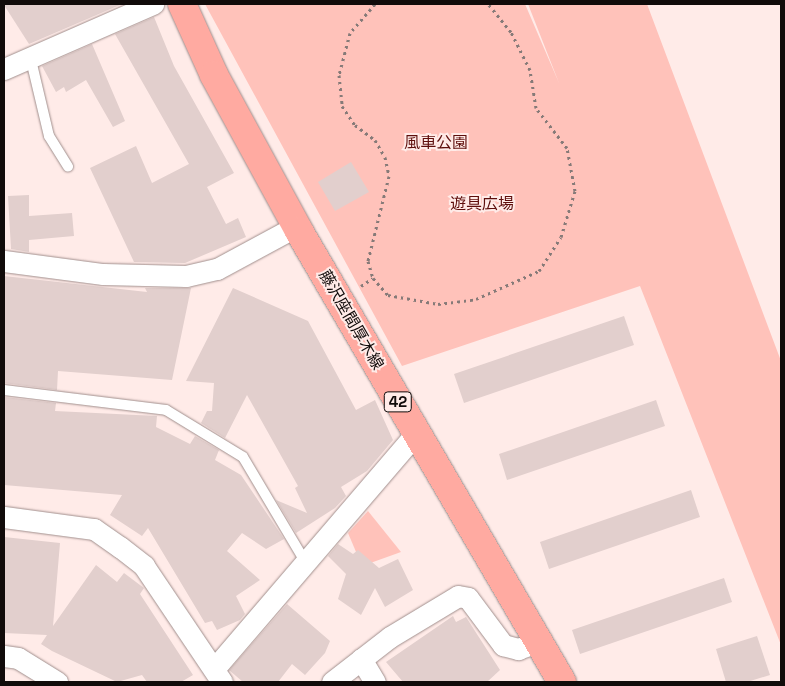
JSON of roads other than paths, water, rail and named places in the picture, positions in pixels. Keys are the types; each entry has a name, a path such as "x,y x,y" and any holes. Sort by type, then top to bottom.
{"main road":[{"name":"藤沢座間厚木線","path":"182,4 214,75 297,226 416,433 540,641 562,682"}],"street":[{"path":"4,69 31,60 153,4"},
{"path":"4,261 103,274 186,276 217,269 297,226"},
{"path":"4,518 94,529 120,547 144,566 218,675 306,564 416,433"},
{"path":"332,682 361,659 458,596 468,598 503,645 518,649 540,641"},
{"path":"4,656 18,658 57,682"},
{"path":"361,659 376,682"}],"lane":[{"path":"31,60 49,136 68,167"},
{"path":"4,390 166,410 243,456 306,564"}],"park label":[{"name":"風車公園","path":"436,143"},
{"name":"遊具広場","path":"482,204"}]}
